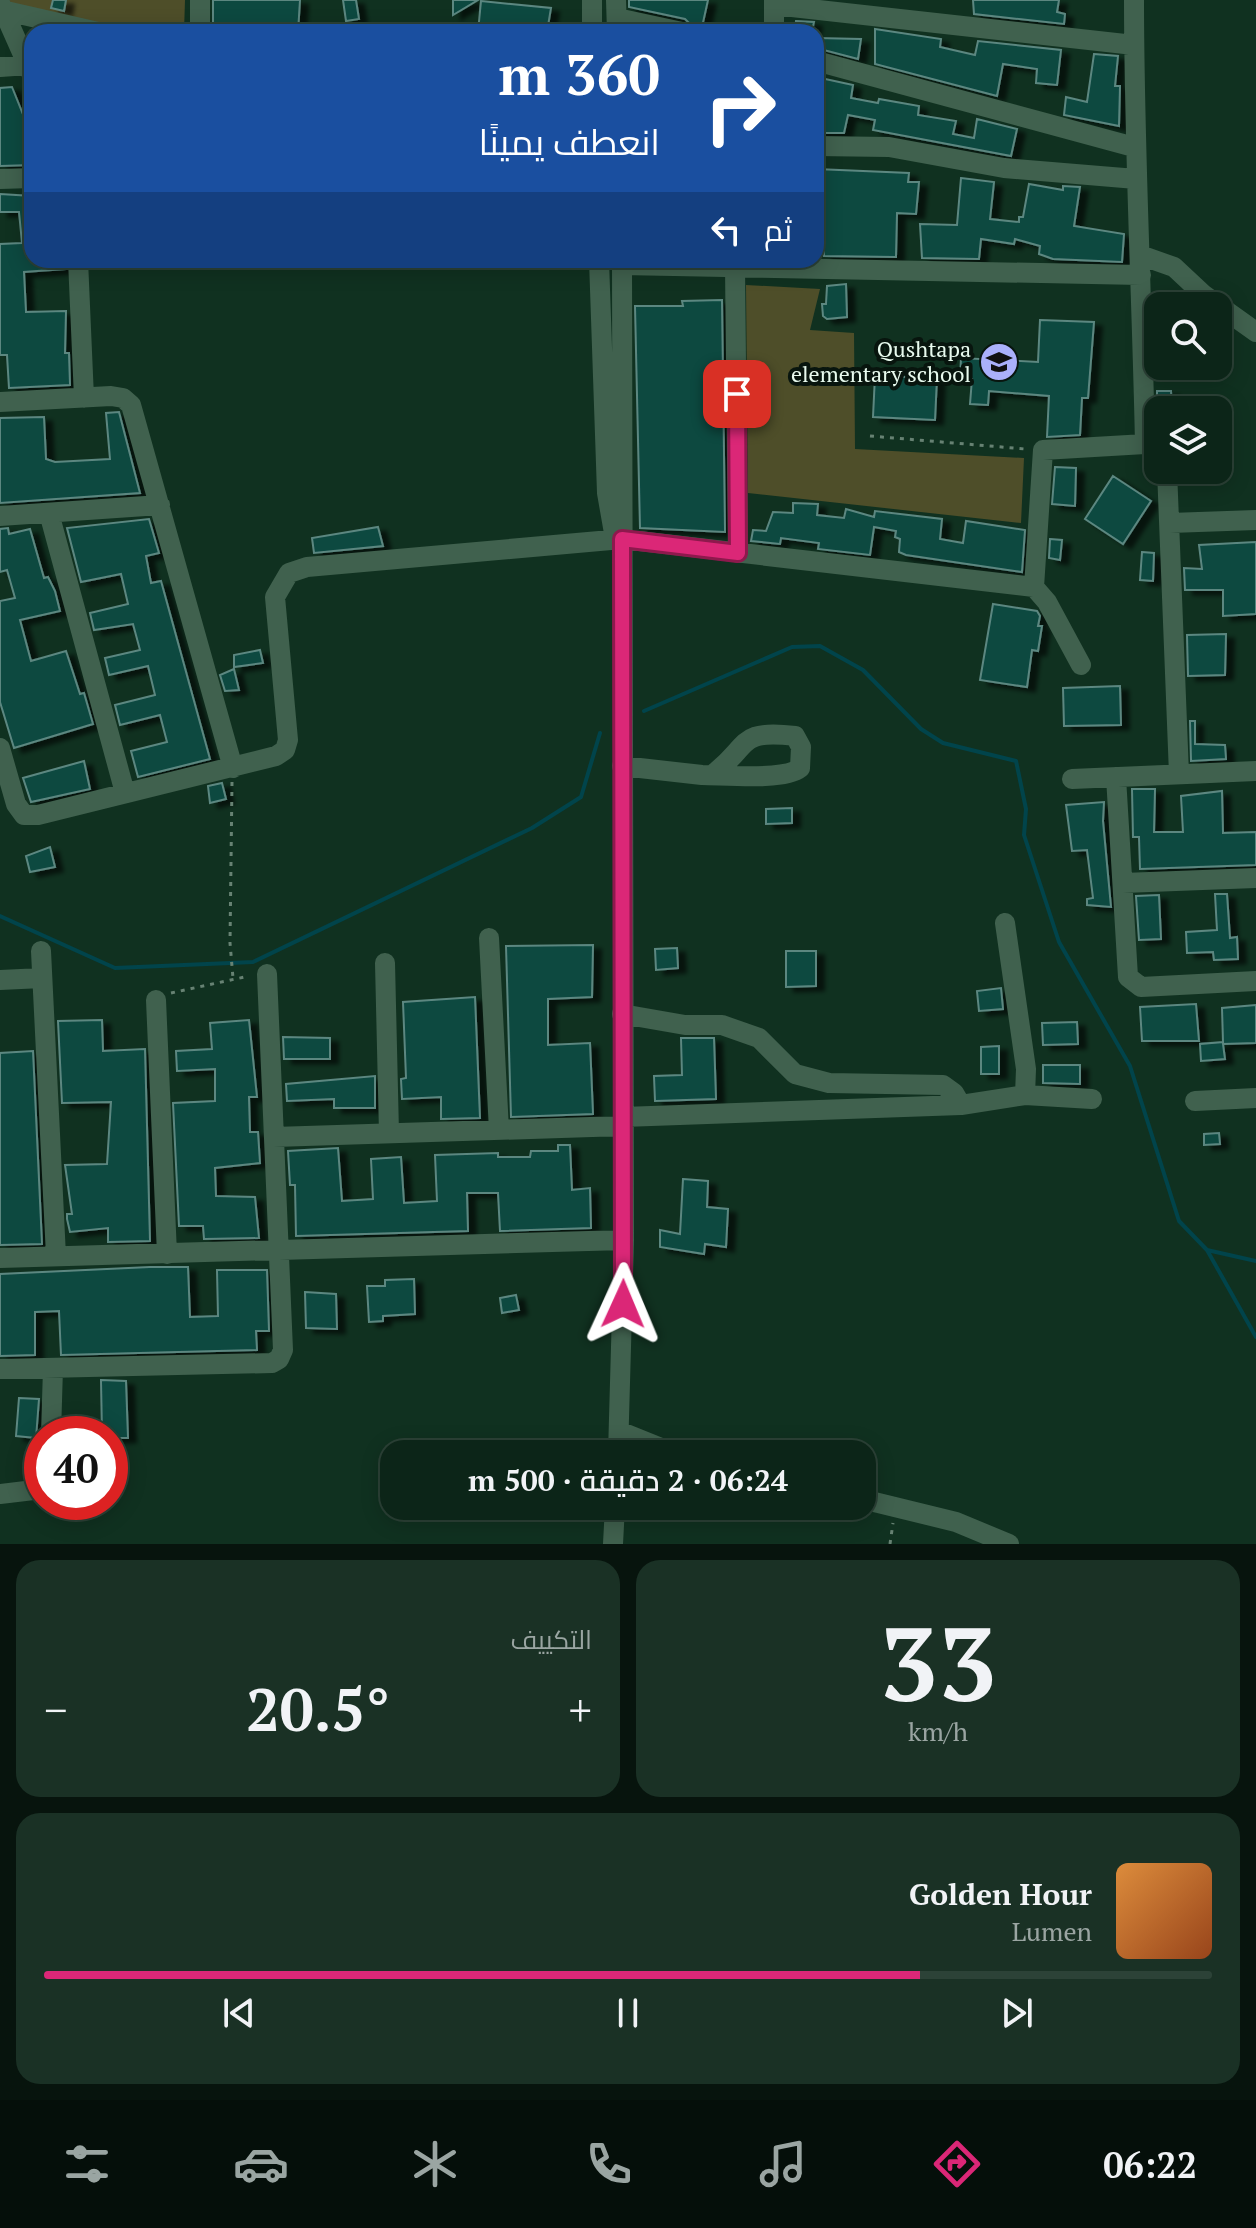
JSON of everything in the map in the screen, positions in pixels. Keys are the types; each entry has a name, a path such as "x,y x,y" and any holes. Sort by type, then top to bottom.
{"street":[{"path":"200,0 200,24"},
{"path":"592,0 592,24"},
{"path":"1134,0 1134,147 1148,396"},
{"path":"774,24 774,3 1134,45"},
{"path":"3,7 68,24"},
{"path":"3,7 24,56"},
{"path":"617,17 647,24"},
{"path":"824,63 1134,147"},
{"path":"0,67 24,69"},
{"path":"824,146 889,147 1004,168 1136,179"},
{"path":"0,179 24,178"},
{"path":"824,267 1174,267 1204,295 1256,332"},
{"path":"78,268 84,398"},
{"path":"599,268 607,493 619,540"},
{"path":"619,1440 624,1240 622,572 619,540 622,268"},
{"path":"735,268 738,553"},
{"path":"0,402 123,398 131,405 233,768"},
{"path":"1034,587 1043,450 1144,449"},
{"path":"1168,484 1179,774"},
{"path":"0,516 160,505"},
{"path":"49,513 125,793"},
{"path":"1170,523 1256,520"},
{"path":"0,748 16,804 24,815 38,815 276,756 285,750 288,740 275,597 277,588 289,573 307,567 619,540 1034,587 1047,602 1081,665"},
{"path":"622,766 712,775"},
{"path":"1072,779 1256,771"},
{"path":"1116,777 1128,977 1141,987 1256,981"},
{"path":"1123,883 1256,878"},
{"path":"1005,923 1026,1069 1025,1095"},
{"path":"489,938 499,1130"},
{"path":"41,951 56,1256"},
{"path":"385,963 389,1133"},
{"path":"0,1369 272,1363 279,1359 283,1350 280,1250 267,974"},
{"path":"0,980 42,978"},
{"path":"156,1000 167,1254"},
{"path":"622,1014 685,1025 722,1025 759,1038 795,1074 829,1083 943,1085 954,1093 961,1105"},
{"path":"274,1137 499,1130 961,1105 1025,1095 1092,1099"},
{"path":"1195,1101 1256,1098"},
{"path":"0,1258 624,1240"},
{"path":"52,1416 53,1368"},
{"path":"619,1431 641,1440"},
{"path":"0,1494 24,1491"},
{"path":"876,1502 956,1522 1009,1544"},
{"path":"613,1544 614,1520"}],"path":[{"path":"870,436 1043,450"},
{"path":"233,768 230,943 233,978"},
{"path":"156,1000 233,978 267,974"}],"shaded area":[{"path":"9,0 185,0 184,24 104,24 12,5"},
{"path":"746,285 820,289 810,330 854,333 855,449 1024,458 1021,523 748,493"}],"building":[{"path":"53,0 66,0 64,11 51,8"},
{"path":"213,0 300,0 298,24 213,24"},
{"path":"343,0 356,0 359,19 346,21"},
{"path":"453,0 478,0 453,15"},
{"path":"629,0 708,0 703,24 690,24 685,19 629,7"},
{"path":"973,0 1059,0 1057,12 1065,14 1064,24 974,14"},
{"path":"481,1 551,8 548,24 479,24"},
{"path":"796,21 814,22 814,24 796,24"},
{"path":"875,29 941,39 940,47 975,55 978,41 1061,50 1057,85 1036,83 1037,69 1003,64 997,96 875,64"},
{"path":"824,38 861,39 858,59 824,50"},
{"path":"1094,54 1118,56 1115,86 1120,86 1119,126 1064,115 1066,97 1087,102"},
{"path":"824,79 853,85 851,98 919,106 918,115 956,121 953,134 974,138 977,119 1017,129 1011,156 873,130 875,120 848,115 844,133 824,133"},
{"path":"12,87 24,117 24,165 0,166 0,88"},
{"path":"824,169 909,173 908,182 919,182 916,214 897,213 896,257 824,256"},
{"path":"961,178 994,182 990,219 1019,222 1019,217 1023,217 1029,184 1063,190 1063,186 1080,187 1074,226 1124,234 1122,262 1053,259 1039,254 1040,246 1015,239 1014,244 981,239 979,259 922,258 920,224 957,225"},
{"path":"0,194 24,196 24,268 65,268 24,272 26,312 66,311 65,353 69,353 70,385 9,388 7,355 0,355 0,244 22,243 19,212 0,212"},
{"path":"846,284 847,317 827,319 823,316 822,304 826,304 827,286"},
{"path":"722,300 725,532 640,528 635,306 683,306 682,301"},
{"path":"1040,320 1094,322 1088,398 1082,398 1080,435 1047,437 1049,396 989,391 988,405 970,404 972,379 960,378 961,358 1038,362"},
{"path":"875,376 937,378 935,420 873,417"},
{"path":"1157,391 1171,391 1171,396 1157,396"},
{"path":"119,412 140,493 0,503 0,418 44,417 46,459 55,462 110,459 106,413"},
{"path":"1055,467 1076,468 1075,506 1052,504"},
{"path":"1113,476 1151,501 1123,544 1085,519"},
{"path":"793,503 818,504 817,515 844,518 846,509 874,517 875,511 942,519 940,539 963,543 966,521 1025,530 1022,572 906,555 899,552 900,539 895,537 896,531 874,527 870,555 818,549 819,543 781,538 780,544 751,541 753,530 766,531 773,512 793,513"},
{"path":"149,519 159,553 146,556 151,583 161,581 210,759 138,777 131,751 167,742 160,715 120,725 115,705 155,695 148,666 109,675 105,658 140,650 133,624 94,630 90,613 128,604 121,574 81,582 67,528"},
{"path":"378,527 383,546 314,553 312,538"},
{"path":"8,528 9,534 30,529 44,578 48,577 55,591 60,611 20,620 31,661 66,651 93,724 14,748 0,702 0,601 15,598 7,570 0,572 0,529"},
{"path":"1050,539 1062,540 1060,560 1049,558"},
{"path":"1256,542 1256,614 1223,616 1223,590 1185,590 1184,568 1202,569 1199,545"},
{"path":"1142,552 1154,553 1153,581 1140,580"},
{"path":"993,604 1037,611 1040,616 1038,626 1042,626 1038,651 1032,650 1027,687 980,680"},
{"path":"1226,634 1225,675 1188,676 1187,635"},
{"path":"260,650 263,663 234,667 234,655"},
{"path":"234,669 239,690 225,691 220,675"},
{"path":"1120,686 1121,725 1064,726 1063,688"},
{"path":"1190,721 1195,721 1195,744 1225,745 1226,759 1191,761"},
{"path":"84,761 90,789 31,802 23,778"},
{"path":"222,783 226,799 210,803 208,786"},
{"path":"1132,789 1155,789 1154,832 1183,832 1181,796 1222,791 1223,833 1256,832 1256,865 1140,869 1139,837 1133,837"},
{"path":"1104,802 1111,907 1087,905 1087,899 1093,898 1087,850 1072,851 1066,805"},
{"path":"792,808 792,823 766,824 766,809"},
{"path":"50,847 55,867 30,872 26,856"},
{"path":"1215,894 1227,894 1230,938 1237,937 1238,959 1214,960 1213,952 1187,953 1186,932 1217,930"},
{"path":"1159,895 1161,939 1139,940 1136,896"},
{"path":"593,945 592,997 548,999 548,1045 590,1043 593,1114 511,1117 506,946"},
{"path":"677,948 678,968 656,970 655,949"},
{"path":"786,951 816,951 816,986 786,987"},
{"path":"1001,988 1003,1009 979,1011 977,991"},
{"path":"475,997 480,1118 441,1119 441,1097 402,1099 401,1079 406,1078 403,1002"},
{"path":"1196,1004 1199,1041 1142,1041 1140,1007"},
{"path":"1256,1005 1256,1043 1223,1044 1225,1059 1201,1061 1200,1044 1223,1042 1222,1008"},
{"path":"102,1020 103,1051 145,1049 150,1241 108,1242 108,1228 70,1232 67,1219 67,1214 72,1214 65,1165 107,1164 111,1102 62,1103 58,1021"},
{"path":"249,1020 257,1097 249,1097 250,1132 258,1132 260,1163 215,1168 216,1196 255,1197 259,1238 204,1239 203,1226 179,1226 173,1103 215,1101 215,1069 177,1071 176,1051 212,1049 210,1023"},
{"path":"1077,1022 1078,1044 1043,1045 1042,1023"},
{"path":"283,1037 330,1038 330,1059 284,1059"},
{"path":"681,1038 714,1038 716,1099 655,1101 654,1076 682,1075"},
{"path":"999,1046 999,1074 981,1074 981,1047"},
{"path":"33,1051 42,1244 0,1245 0,1053"},
{"path":"1043,1065 1080,1065 1080,1084 1043,1083"},
{"path":"375,1076 375,1108 334,1108 334,1099 287,1101 286,1084"},
{"path":"1219,1133 1220,1144 1204,1145 1204,1134"},
{"path":"558,1145 570,1145 572,1190 590,1188 591,1228 500,1231 498,1193 467,1193 468,1231 296,1236 295,1185 290,1185 288,1151 338,1148 342,1201 373,1199 371,1159 401,1157 404,1203 437,1201 435,1155 498,1153 498,1157 530,1157 531,1151 558,1151"},
{"path":"683,1179 708,1181 707,1207 728,1209 726,1247 705,1244 704,1254 660,1247 660,1230 680,1234"},
{"path":"188,1267 190,1317 218,1316 217,1270 267,1270 269,1331 256,1331 257,1350 61,1355 59,1311 35,1312 35,1355 0,1356 0,1274"},
{"path":"414,1279 415,1314 383,1316 383,1321 369,1322 367,1286 385,1286 385,1280"},
{"path":"305,1292 336,1294 337,1329 306,1328"},
{"path":"516,1295 519,1310 502,1313 500,1298"},
{"path":"101,1380 126,1381 127,1416 102,1416"},
{"path":"19,1398 39,1399 38,1416 24,1416 24,1437 16,1436"}],"waterway":[{"path":"644,711 792,647 820,646 863,670 921,729 943,743 1016,761 1026,809 1024,835 1059,942 1130,1066 1179,1221 1207,1250 1256,1261"},
{"path":"0,916 115,968 253,962 532,828 581,797 600,733"},
{"path":"1207,1250 1256,1337"}],"place":[{"name":"Qushtapa elementary school","path":"999,362"}],"route":[{"path":"623,1304 622,539 738,553 737,394"}]}
